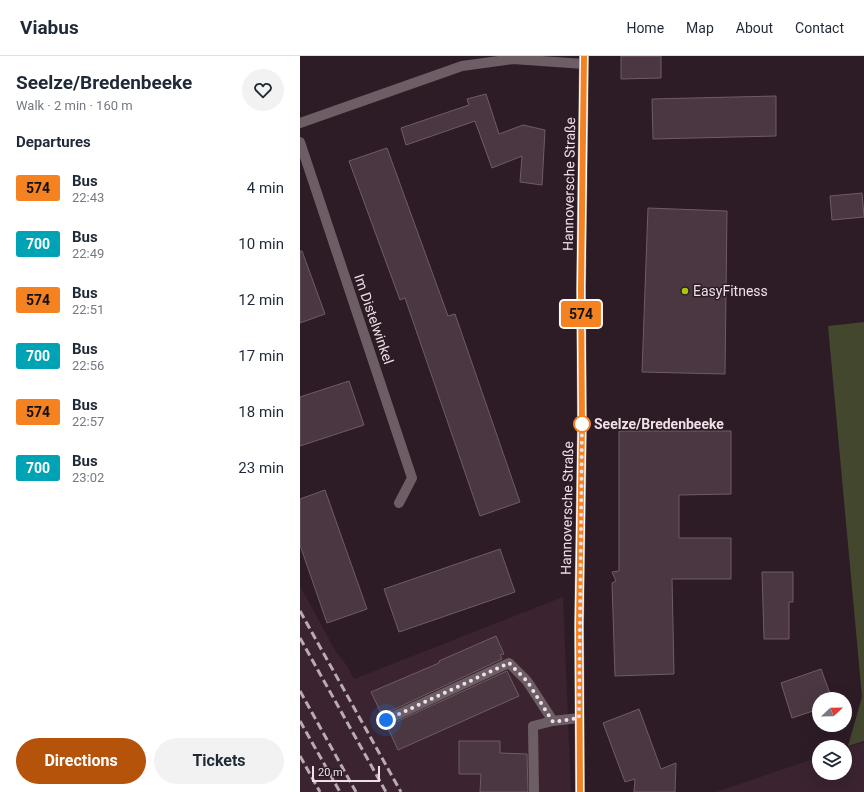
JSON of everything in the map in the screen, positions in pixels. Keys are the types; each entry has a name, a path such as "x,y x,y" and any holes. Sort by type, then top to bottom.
{"street":[{"path":"300,122 462,66 513,59 584,60"},
{"name":"Hannoversche Straße","path":"580,792 579,718 582,424 581,281 584,60"},
{"name":"Im Distelwinkel","path":"300,142 412,478 400,503"},
{"path":"386,720 509,663 527,681 553,722"},
{"path":"534,792 533,726 579,718"}],"shaded area":[{"path":"300,586 336,652 345,663 354,679 563,597 571,792 300,792"},
{"path":"864,742 864,792 716,792 812,759 812,780 852,780 852,746"}],"green space":[{"path":"864,322 864,741 852,745 852,740 850,740 862,697 828,326"}],"building":[{"path":"621,56 661,56 661,78 621,79"},
{"path":"486,94 499,134 523,125 545,130 542,185 520,182 522,156 492,168 475,121 406,145 401,128 469,105 467,99"},
{"path":"776,96 776,136 653,139 652,99"},
{"path":"387,148 448,316 455,314 520,502 480,516 405,298 400,300 349,161"},
{"path":"862,193 864,217 832,220 830,196"},
{"name":"EasyFitness","path":"648,208 727,211 725,374 642,372"},
{"path":"300,251 302,251 325,314 300,323"},
{"path":"349,381 364,425 300,446 300,397"},
{"path":"619,431 731,431 731,494 679,495 679,538 731,538 731,579 672,579 674,674 615,676 612,583 616,581 612,572 619,571"},
{"path":"325,490 367,609 327,623 300,545 300,499"},
{"path":"500,549 515,592 399,632 384,589"},
{"path":"762,572 793,572 793,602 789,602 789,639 764,639"},
{"path":"496,636 504,654 500,655 502,659 382,715 371,692 439,663 439,661"},
{"path":"821,669 829,692 812,692 812,711 792,718 781,683"},
{"path":"507,671 519,696 398,750 387,726"},
{"path":"639,709 661,769 676,763 675,792 634,792 635,779 625,782 603,723"},
{"path":"459,741 500,741 500,753 527,754 528,792 480,792 481,774 459,774"}],"railway":[{"path":"300,611 401,792"},
{"path":"300,638 386,792"},
{"path":"300,691 356,792"},
{"path":"300,721 340,792"},
{"path":"300,756 320,792"}],"bus line":[{"name":"574","path":"580,792 579,626 581,556 581,289 584,56"}],"place":[{"name":"EasyFitness","path":"685,291"},
{"name":"Seelze/Bredenbeeke","path":"582,424"}],"route":[{"path":"386,720 509,663 527,681 553,722 579,718 582,424"}]}
